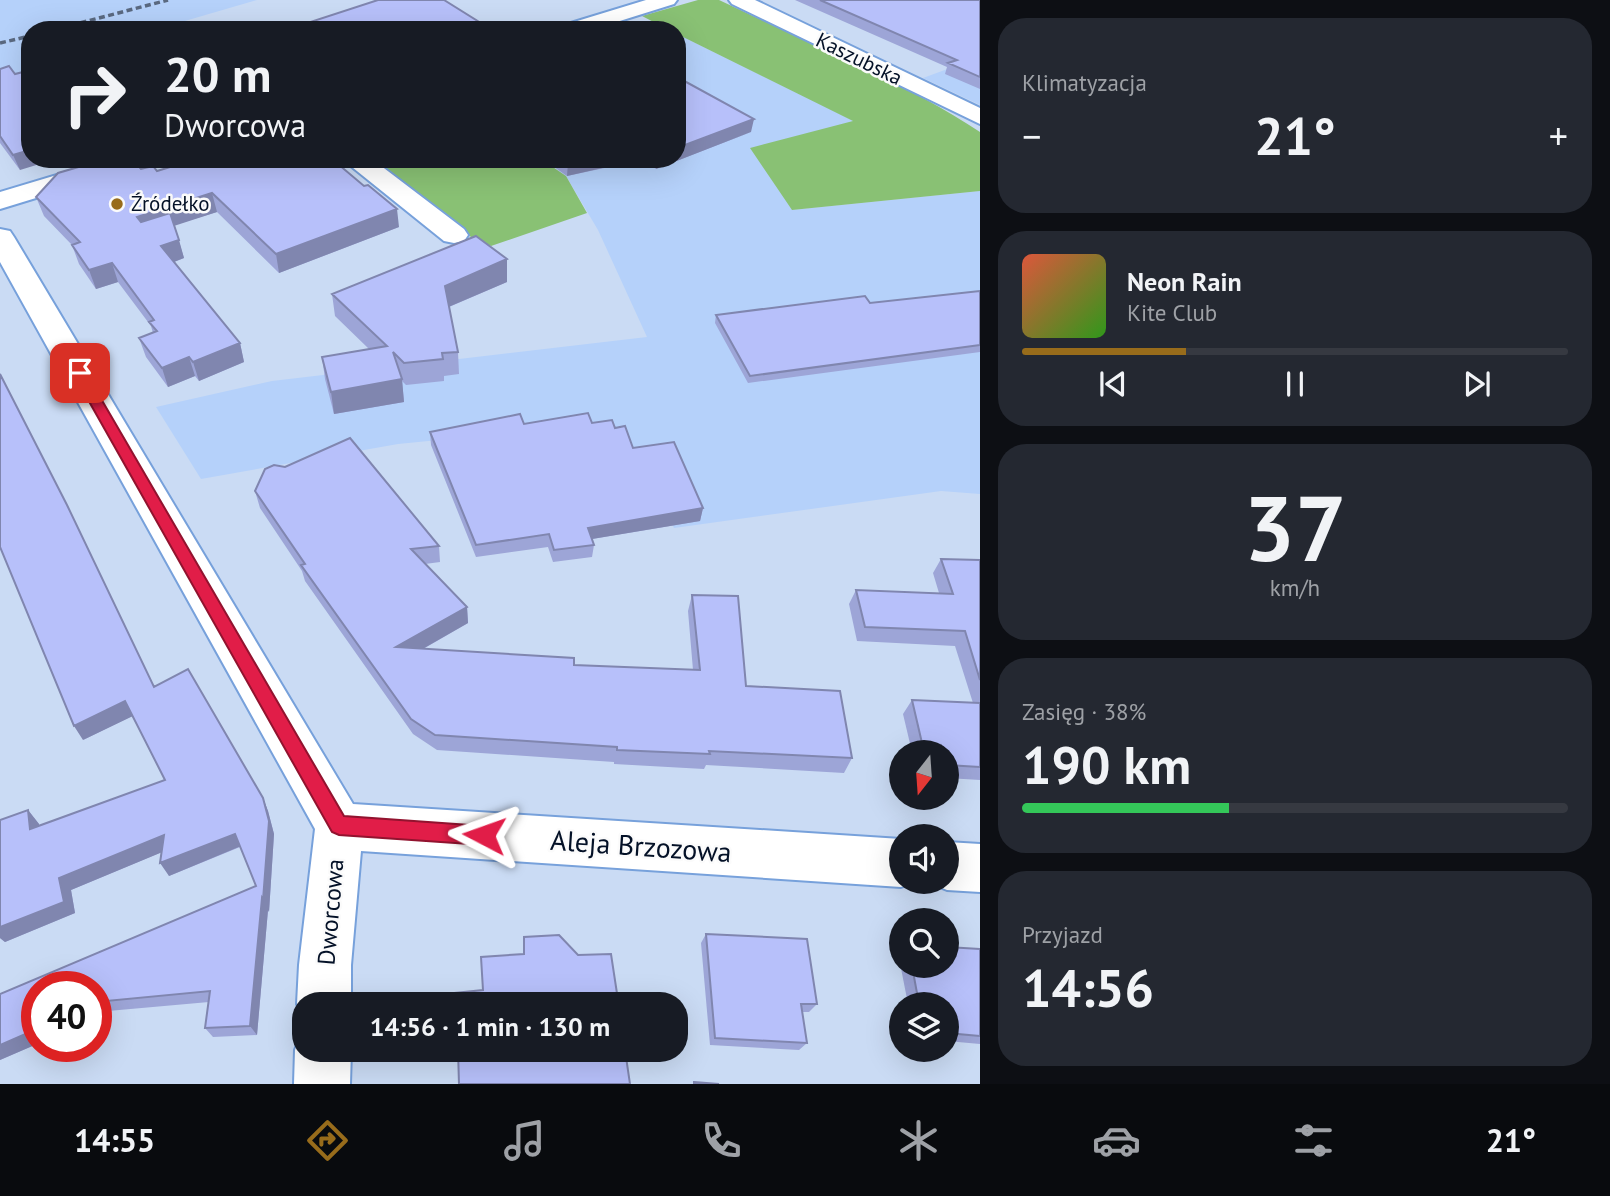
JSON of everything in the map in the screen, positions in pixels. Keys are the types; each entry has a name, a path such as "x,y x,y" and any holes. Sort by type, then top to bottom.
{"street":[{"path":"598,21 667,0"},
{"name":"Kaszubska","path":"739,0 980,117"},
{"path":"0,201 108,168"},
{"path":"367,168 454,235"},
{"name":"Dworcowa","path":"0,237 339,825 324,992"},
{"name":"Aleja Brzozowa","path":"339,825 889,862"},
{"path":"959,867 980,868"},
{"path":"322,1084 323,1062"}],"shaded area":[{"path":"0,0 257,0 185,21 21,21 21,132 0,139"},
{"path":"686,38 854,121 792,210 980,191 980,494 941,491 674,528 642,453 469,437 398,444 201,479 156,407 272,381 647,337 598,230 566,176 554,168 686,168"},
{"path":"980,57 980,105 923,78"}],"green space":[{"path":"698,0 719,0 885,78 980,132 980,191 792,210 750,148 853,121 686,38 686,21 652,21 642,16"},
{"path":"378,168 554,168 566,176 587,213 491,246 467,235"}],"building":[{"path":"378,0 444,0 478,21 313,21"},
{"path":"820,0 980,0 980,77 948,63 957,60"},
{"path":"9,66 15,74 21,72 21,153 13,155 0,136 0,69"},
{"path":"686,82 754,119 686,145"},
{"path":"75,168 155,168 157,171 167,168 343,168 397,209 276,254 212,193 137,217 141,222 170,213 179,240 161,246 240,343 193,362 189,357 162,368 139,338 157,331 149,322 154,320 112,263 89,270 72,245 80,242 36,197 58,173"},
{"path":"476,236 507,259 445,286 458,352 442,353 443,359 404,363 393,352 402,379 331,392 322,357 387,346 332,294"},
{"path":"980,291 980,345 750,376 716,315 865,296 870,303"},
{"path":"0,374 67,505 154,687 188,669 263,798 269,821 250,1026 205,1028 210,991 112,1000 112,971 55,971 256,886 235,834 160,863 164,835 59,878 64,902 0,927 0,820 28,810 30,829 165,780 125,701 74,726 0,547"},
{"path":"588,413 592,423 612,420 615,428 625,426 633,448 674,442 703,508 588,528 594,545 554,550 549,534 476,545 430,432 520,414 524,424"},
{"path":"350,438 439,546 411,549 467,607 396,647 574,658 574,665 700,670 692,595 738,596 746,686 840,691 852,758 709,751 710,754 617,750 617,747 435,735 411,719 301,565 305,564 255,491 265,469 274,465 285,467"},
{"path":"941,559 980,560 980,680 965,631 865,627 856,590 953,594"},
{"path":"912,700 980,703 980,767 959,766 959,740 921,740"},
{"path":"706,934 807,939 817,1004 801,1004 807,1043 715,1038"},
{"path":"559,935 578,955 611,954 617,992 464,992 483,990 481,957 524,954 524,937"},
{"path":"959,948 980,949 980,1036 959,1034 959,992 917,992 914,978 959,978"},
{"path":"21,985 21,1036 0,1045 0,994"},
{"path":"458,1062 627,1062 630,1084 459,1084"}],"railway":[{"path":"88,21 168,0"},
{"path":"0,43 21,38"}],"place":[{"name":"Źródełko","path":"117,204"}],"route":[{"path":"80,373 339,825 484,835"}]}
